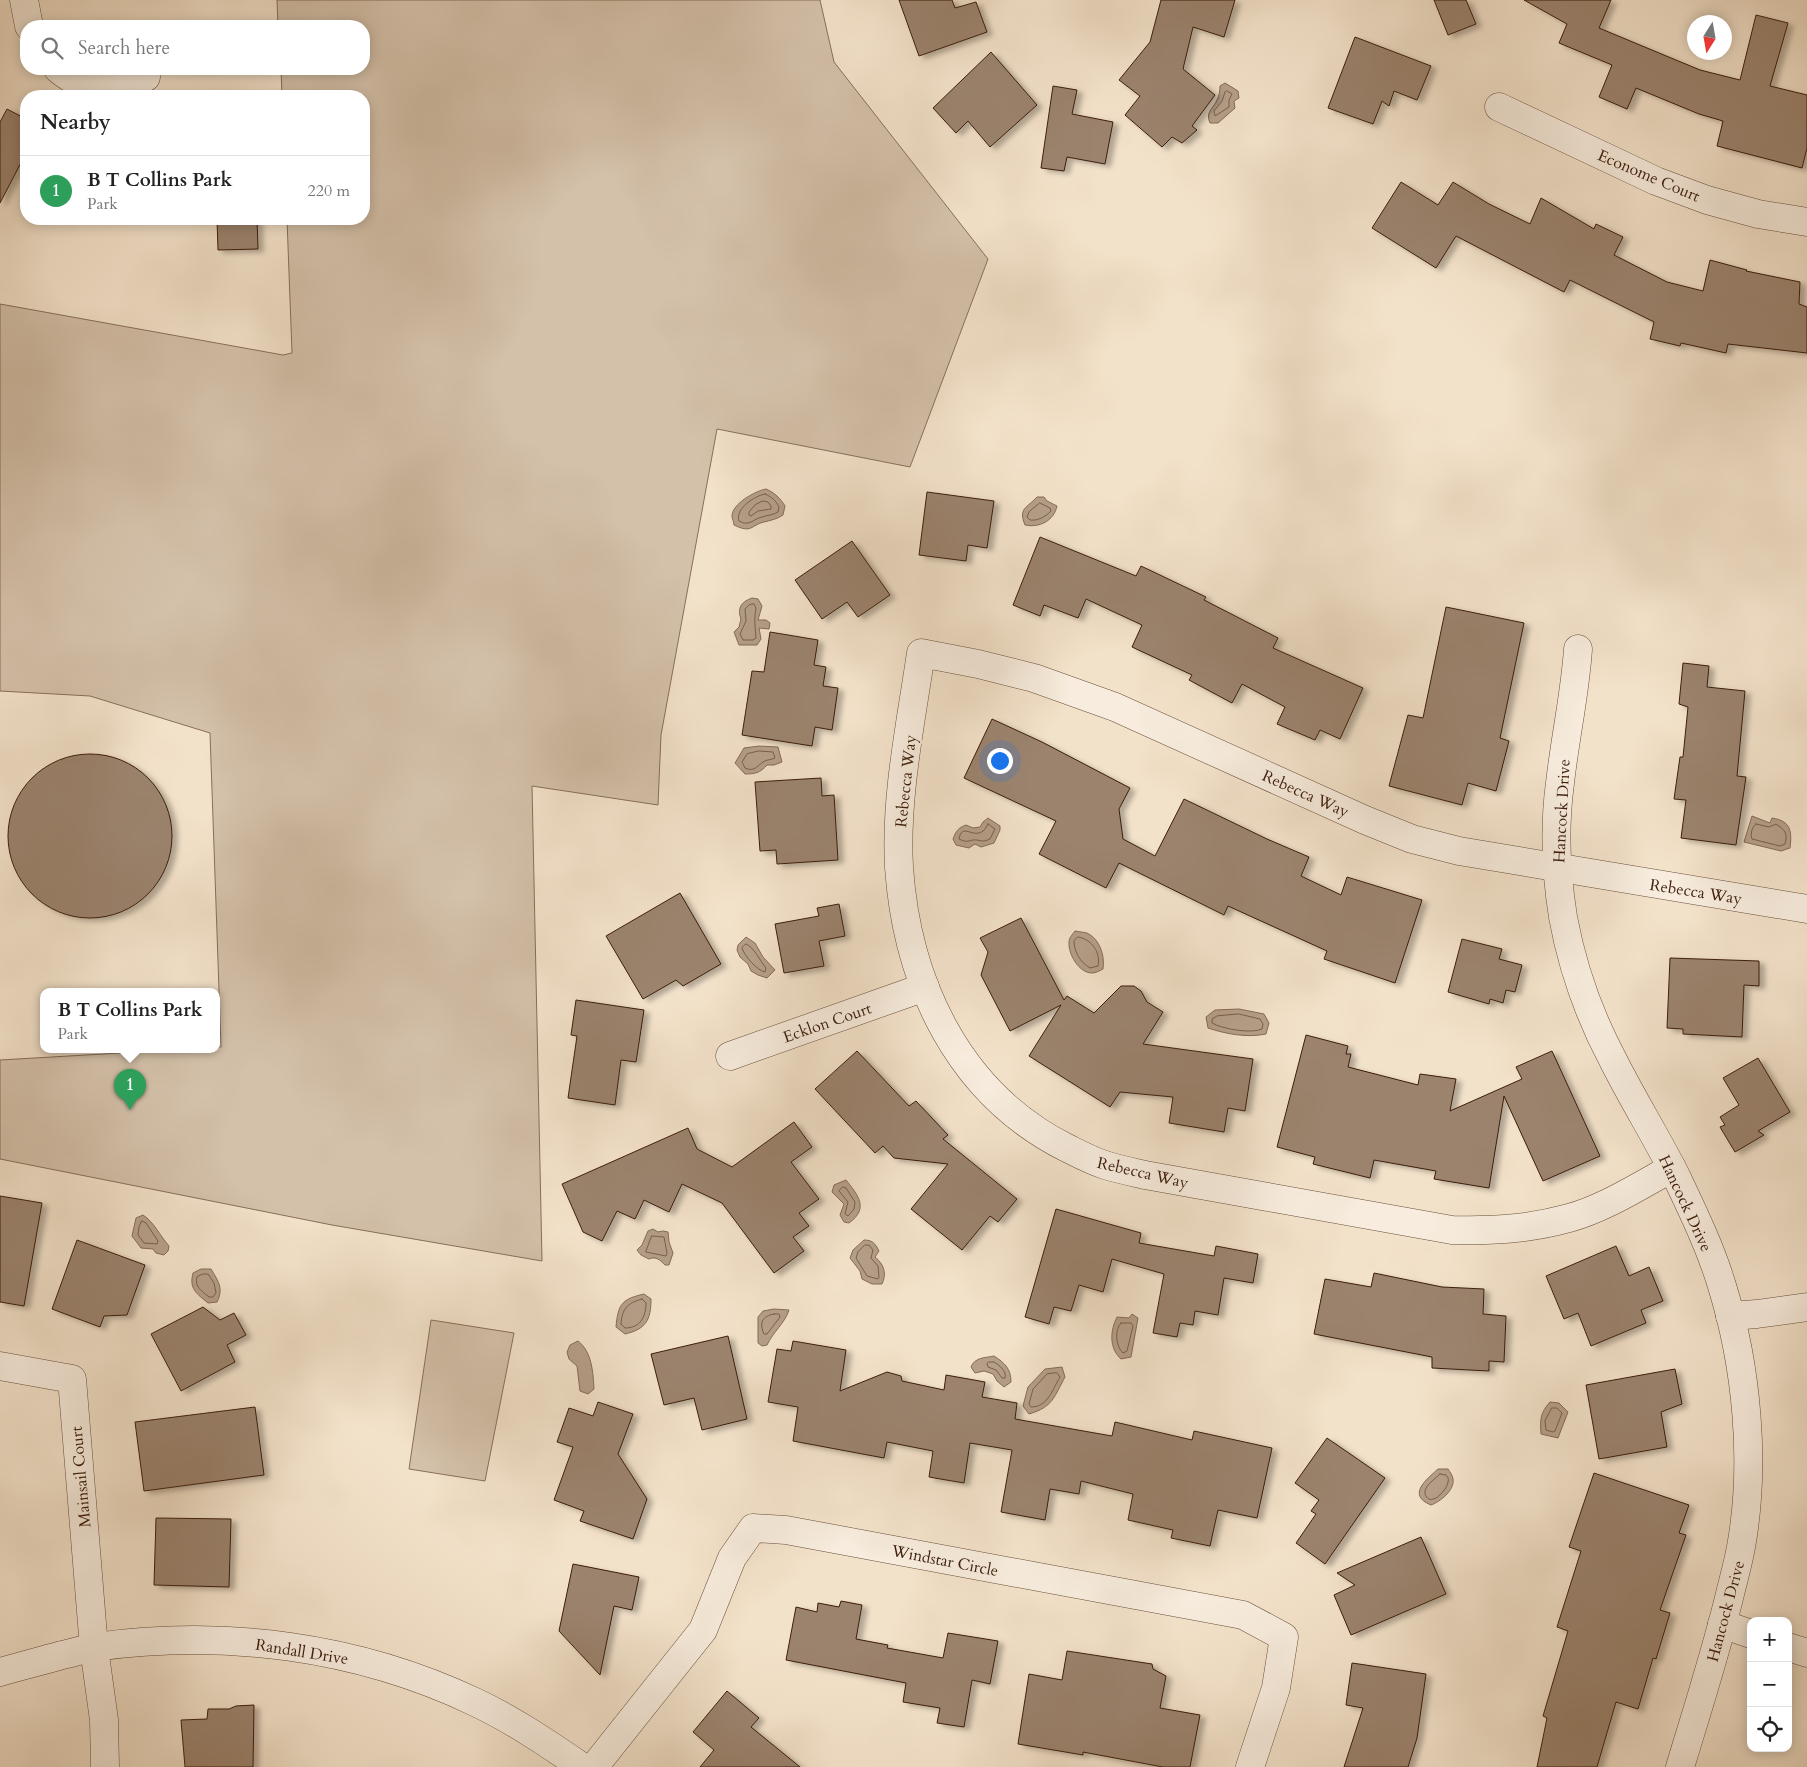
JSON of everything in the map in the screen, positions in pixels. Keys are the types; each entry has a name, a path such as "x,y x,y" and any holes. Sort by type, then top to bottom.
{"street":[{"path":"24,0 28,20"},
{"path":"65,75 80,84 104,90 132,85 146,77"},
{"name":"Econome Court","path":"1499,107 1656,181 1707,200 1758,214 1807,222"},
{"name":"Hancock Drive","path":"1578,649 1576,680 1560,784 1556,834 1563,916 1574,965 1591,1012 1611,1058 1672,1168 1699,1224 1722,1285 1742,1380 1747,1444 1747,1494 1741,1548 1722,1624 1680,1767"},
{"name":"Rebecca Way","path":"1672,1168 1608,1203 1571,1218 1532,1227 1492,1231 1452,1230 1145,1175 1105,1165 1050,1140 1017,1117 987,1090 961,1058 940,1024 924,987 915,958 905,912 899,866 901,796 921,653 978,664 1034,678 1115,707 1365,820 1412,838 1459,852 1807,909"},
{"name":"Ecklon Court","path":"730,1056 924,987"},
{"path":"1730,1316 1807,1307"},
{"name":"Mainsail Court","path":"0,1366 72,1379 94,1648"},
{"name":"Windstar Circle","path":"594,1767 703,1630 732,1558 753,1528 786,1530 1243,1615 1284,1637 1276,1688 1250,1767"},
{"path":"1722,1624 1747,1633"},
{"name":"Randall Drive","path":"0,1672 94,1648 174,1640 240,1641 306,1648 372,1663 414,1677 476,1702 534,1734 582,1767"},
{"path":"94,1648 104,1720 104,1767"},
{"path":"1792,1648 1807,1653"}],"shaded area":[{"path":"277,0 820,0 834,62 988,259 910,467 717,429 661,735 658,805 532,786 542,1261 332,1225 0,1159 0,1060 120,1053 220,1053 221,1047 210,733 90,696 0,691 0,304 283,355 292,353 287,225 370,225 370,90 282,90 281,75 370,75 370,20 278,20"},
{"path":"431,1320 514,1333 485,1481 409,1469"}],"water":[{"path":"1225,83 1238,91 1239,98 1234,101 1235,108 1218,123 1210,123 1209,113 1218,98 1220,86"},
{"path":"766,489 777,496 785,506 783,515 748,529 734,525 732,516 736,507 750,495"},
{"path":"1037,497 1044,497 1047,501 1057,506 1053,516 1040,524 1025,525 1023,512"},
{"path":"752,598 758,599 762,606 758,620 766,620 770,623 769,629 759,628 761,639 757,645 739,645 734,632 739,627 741,619 740,609 745,601"},
{"path":"759,746 778,747 782,762 767,765 762,770 752,774 745,774 735,763 744,748"},
{"path":"1752,816 1770,823 1772,818 1778,819 1787,824 1791,837 1790,848 1781,851 1744,842"},
{"path":"988,818 1000,826 994,843 981,847 975,844 969,848 956,845 953,839 959,829 966,825 973,828 980,827"},
{"path":"1075,931 1087,933 1095,939 1101,948 1103,969 1095,973 1087,972 1075,962 1070,952 1069,942"},
{"path":"746,937 755,943 763,957 775,970 767,978 751,971 748,964 740,957 737,950 738,945"},
{"path":"1239,1009 1264,1014 1269,1023 1266,1034 1237,1035 1208,1028 1206,1017 1215,1010"},
{"path":"846,1180 860,1201 859,1212 849,1223 844,1222 840,1215 844,1204 832,1192 834,1185"},
{"path":"143,1215 154,1225 169,1246 168,1251 164,1255 156,1253 153,1249 141,1248 132,1236 136,1218"},
{"path":"653,1229 658,1232 668,1232 673,1253 669,1265 665,1265 656,1258 649,1259 641,1255 637,1250 642,1245 648,1231"},
{"path":"864,1240 873,1242 879,1251 875,1257 884,1269 882,1284 872,1284 862,1279 860,1271 850,1258 853,1250"},
{"path":"201,1269 211,1269 218,1281 220,1293 217,1302 208,1303 193,1287 193,1273"},
{"path":"644,1294 651,1299 648,1318 638,1329 625,1334 616,1327 620,1308 622,1304 631,1298"},
{"path":"774,1309 789,1310 767,1345 762,1346 758,1343 758,1317 763,1311"},
{"path":"1132,1314 1138,1318 1131,1357 1121,1359 1114,1350 1113,1328 1117,1317 1129,1318"},
{"path":"578,1341 589,1357 592,1369 594,1389 588,1394 580,1391 577,1366 569,1359 567,1352 570,1345"},
{"path":"994,1356 1004,1364 1010,1373 1011,1382 1004,1387 993,1374 984,1371 975,1373 971,1367 975,1361"},
{"path":"1062,1367 1065,1377 1055,1396 1043,1408 1029,1414 1023,1406 1028,1387 1045,1369"},
{"path":"1550,1402 1559,1403 1568,1412 1558,1438 1541,1434 1541,1417"},
{"path":"1438,1469 1448,1469 1453,1483 1446,1495 1431,1505 1420,1497 1419,1492 1424,1482"}],"building":[{"path":"899,0 952,0 955,8 976,2 987,32 919,56"},
{"path":"1161,0 1235,0 1224,37 1193,27 1183,69 1215,95 1192,126 1197,130 1182,143 1172,137 1162,147 1125,115 1140,96 1119,80 1150,42"},
{"path":"1434,0 1466,0 1476,24 1448,35"},
{"path":"1524,0 1611,0 1599,28 1700,70 1740,80 1756,15 1788,23 1770,86 1807,95 1807,148 1802,168 1717,146 1723,121 1699,114 1636,88 1627,109 1599,97 1612,65 1559,43 1567,24"},
{"path":"1355,37 1431,66 1417,100 1394,91 1389,106 1382,101 1373,124 1328,108"},
{"path":"991,52 1037,105 990,147 968,121 956,133 933,108"},
{"path":"1053,86 1077,90 1072,114 1113,122 1105,164 1067,157 1064,171 1041,168"},
{"path":"7,109 20,116 20,165 0,203 0,122"},
{"path":"1401,182 1438,205 1453,182 1489,204 1530,224 1541,198 1594,229 1596,224 1623,237 1614,255 1667,282 1703,291 1710,260 1746,271 1800,282 1799,304 1807,307 1807,353 1728,344 1726,353 1681,343 1680,346 1650,339 1654,322 1570,280 1564,292 1456,236 1436,268 1372,228"},
{"path":"217,225 257,225 258,249 218,250"},
{"path":"927,492 994,501 987,548 968,545 966,561 919,555"},
{"path":"1040,537 1136,576 1141,566 1206,597 1204,600 1278,638 1273,648 1363,688 1340,739 1320,730 1315,740 1277,724 1285,707 1242,684 1232,703 1189,680 1192,675 1132,647 1142,625 1086,599 1078,618 1044,605 1040,616 1013,605"},
{"path":"852,541 890,595 858,617 847,602 822,619 795,580"},
{"path":"1446,607 1524,623 1500,738 1509,741 1496,791 1468,783 1462,805 1389,786 1408,715 1423,718"},
{"path":"770,632 818,640 814,665 826,667 823,686 838,688 832,730 815,727 812,746 742,735 752,671 764,672"},
{"path":"1683,663 1709,666 1707,687 1745,691 1737,776 1746,777 1736,845 1681,838 1686,800 1674,799 1680,757 1683,757 1688,707 1679,704"},
{"path":"992,719 1042,742 1130,788 1119,809 1123,839 1155,856 1184,799 1309,857 1301,876 1341,895 1347,877 1422,900 1395,983 1324,959 1327,951 1228,906 1224,915 1119,863 1106,888 1039,854 1056,821 964,778"},
{"path":"98,754 114,757 129,763 154,784 163,797 169,812 172,836 171,852 163,875 142,900 129,909 114,915 82,918 66,915 51,909 26,888 17,875 11,860 8,828 11,812 17,797 38,772 51,763 66,757"},
{"path":"821,778 822,796 834,795 838,860 777,864 776,850 760,851 755,782"},
{"path":"680,893 721,964 683,986 676,980 643,999 606,936"},
{"path":"839,904 845,936 819,941 824,966 784,973 775,924 819,916 817,908"},
{"path":"1021,918 1064,1000 1067,996 1094,1013 1121,986 1134,986 1141,991 1147,1002 1163,1012 1143,1044 1253,1059 1245,1111 1228,1108 1224,1132 1169,1123 1173,1097 1120,1092 1110,1107 1029,1056 1061,1005 1010,1031 981,975 988,952 980,938"},
{"path":"1462,939 1502,949 1499,959 1522,965 1515,992 1506,990 1503,1003 1490,999 1489,1004 1448,992"},
{"path":"1670,958 1759,961 1759,986 1744,985 1742,1037 1683,1034 1683,1029 1667,1028"},
{"path":"576,1000 644,1010 636,1062 621,1060 615,1105 568,1098 577,1036 571,1035"},
{"path":"1306,1035 1348,1046 1346,1054 1351,1054 1348,1067 1418,1085 1420,1074 1456,1079 1450,1111 1522,1079 1516,1067 1552,1051 1600,1156 1543,1181 1504,1096 1489,1188 1434,1179 1436,1171 1374,1160 1370,1178 1313,1164 1315,1157 1277,1147"},
{"path":"857,1051 909,1106 916,1101 948,1135 943,1139 1017,1199 998,1222 990,1216 962,1250 911,1209 948,1164 894,1158 883,1146 875,1153 815,1089"},
{"path":"1758,1058 1790,1112 1758,1131 1764,1135 1735,1152 1720,1127 1725,1125 1720,1117 1739,1105 1723,1078"},
{"path":"794,1122 812,1147 791,1162 819,1199 799,1213 809,1226 793,1237 804,1251 774,1273 722,1203 682,1184 669,1212 644,1200 635,1219 617,1211 602,1241 583,1232 562,1184 688,1128 697,1149 732,1167"},
{"path":"0,1196 42,1203 24,1306 0,1302"},
{"path":"1056,1209 1141,1233 1139,1243 1214,1256 1216,1246 1258,1254 1253,1283 1224,1278 1218,1315 1195,1311 1193,1325 1180,1323 1177,1337 1153,1333 1164,1274 1112,1259 1103,1292 1079,1285 1071,1311 1054,1307 1049,1324 1025,1317"},
{"path":"77,1240 145,1265 127,1315 104,1316 100,1327 52,1309"},
{"path":"1616,1246 1629,1276 1649,1267 1663,1301 1641,1310 1646,1323 1591,1346 1578,1313 1564,1319 1546,1276"},
{"path":"1374,1273 1442,1287 1484,1289 1483,1314 1506,1316 1504,1362 1489,1361 1489,1371 1432,1368 1432,1357 1314,1334 1325,1279 1371,1287"},
{"path":"203,1307 220,1320 234,1313 246,1335 227,1345 235,1362 181,1391 151,1334"},
{"path":"728,1336 747,1419 702,1430 694,1398 664,1405 651,1354"},
{"path":"793,1341 846,1350 840,1391 887,1372 901,1376 902,1381 944,1390 946,1375 985,1382 982,1397 1017,1403 1015,1419 1112,1436 1115,1422 1192,1440 1194,1431 1272,1448 1257,1518 1218,1510 1210,1546 1171,1538 1173,1530 1128,1520 1133,1494 1081,1481 1079,1494 1050,1489 1045,1520 1001,1512 1012,1450 970,1443 964,1483 929,1477 933,1451 887,1442 884,1458 793,1441 798,1407 768,1402 777,1349 791,1351"},
{"path":"1675,1369 1682,1404 1661,1412 1667,1447 1599,1459 1586,1385"},
{"path":"598,1402 633,1414 618,1454 647,1499 633,1539 580,1521 584,1511 554,1500 573,1447 557,1442 569,1408 593,1416"},
{"path":"255,1407 264,1475 144,1491 135,1422"},
{"path":"1327,1438 1385,1478 1325,1564 1296,1543 1316,1514 1311,1511 1319,1500 1295,1483"},
{"path":"1594,1473 1689,1505 1679,1533 1686,1535 1660,1610 1670,1613 1656,1659 1653,1658 1638,1709 1616,1702 1597,1767 1537,1767 1547,1718 1543,1716 1568,1631 1557,1627 1581,1551 1569,1547"},
{"path":"156,1518 231,1519 229,1587 154,1585"},
{"path":"1421,1537 1446,1594 1351,1635 1334,1595 1355,1585 1337,1573"},
{"path":"573,1564 639,1577 632,1610 614,1606 600,1675 559,1631"},
{"path":"841,1601 862,1605 856,1639 888,1645 887,1648 943,1658 948,1633 998,1641 990,1684 972,1680 964,1727 937,1723 940,1708 903,1702 906,1683 786,1660 796,1607 817,1612 818,1603 839,1607"},
{"path":"1067,1651 1152,1664 1153,1669 1166,1676 1160,1708 1200,1715 1190,1767 1163,1767 1083,1752 1083,1755 1018,1744 1029,1674 1062,1680"},
{"path":"1352,1663 1426,1674 1417,1738 1408,1767 1344,1767 1363,1708 1346,1705"},
{"path":"727,1691 759,1718 751,1727 800,1767 700,1767 714,1750 693,1732"},
{"path":"254,1705 253,1767 185,1767 181,1720 207,1719 208,1709 229,1709 236,1706"}],"place":[{"name":"B T Collins Park","path":"130,1110"}]}
